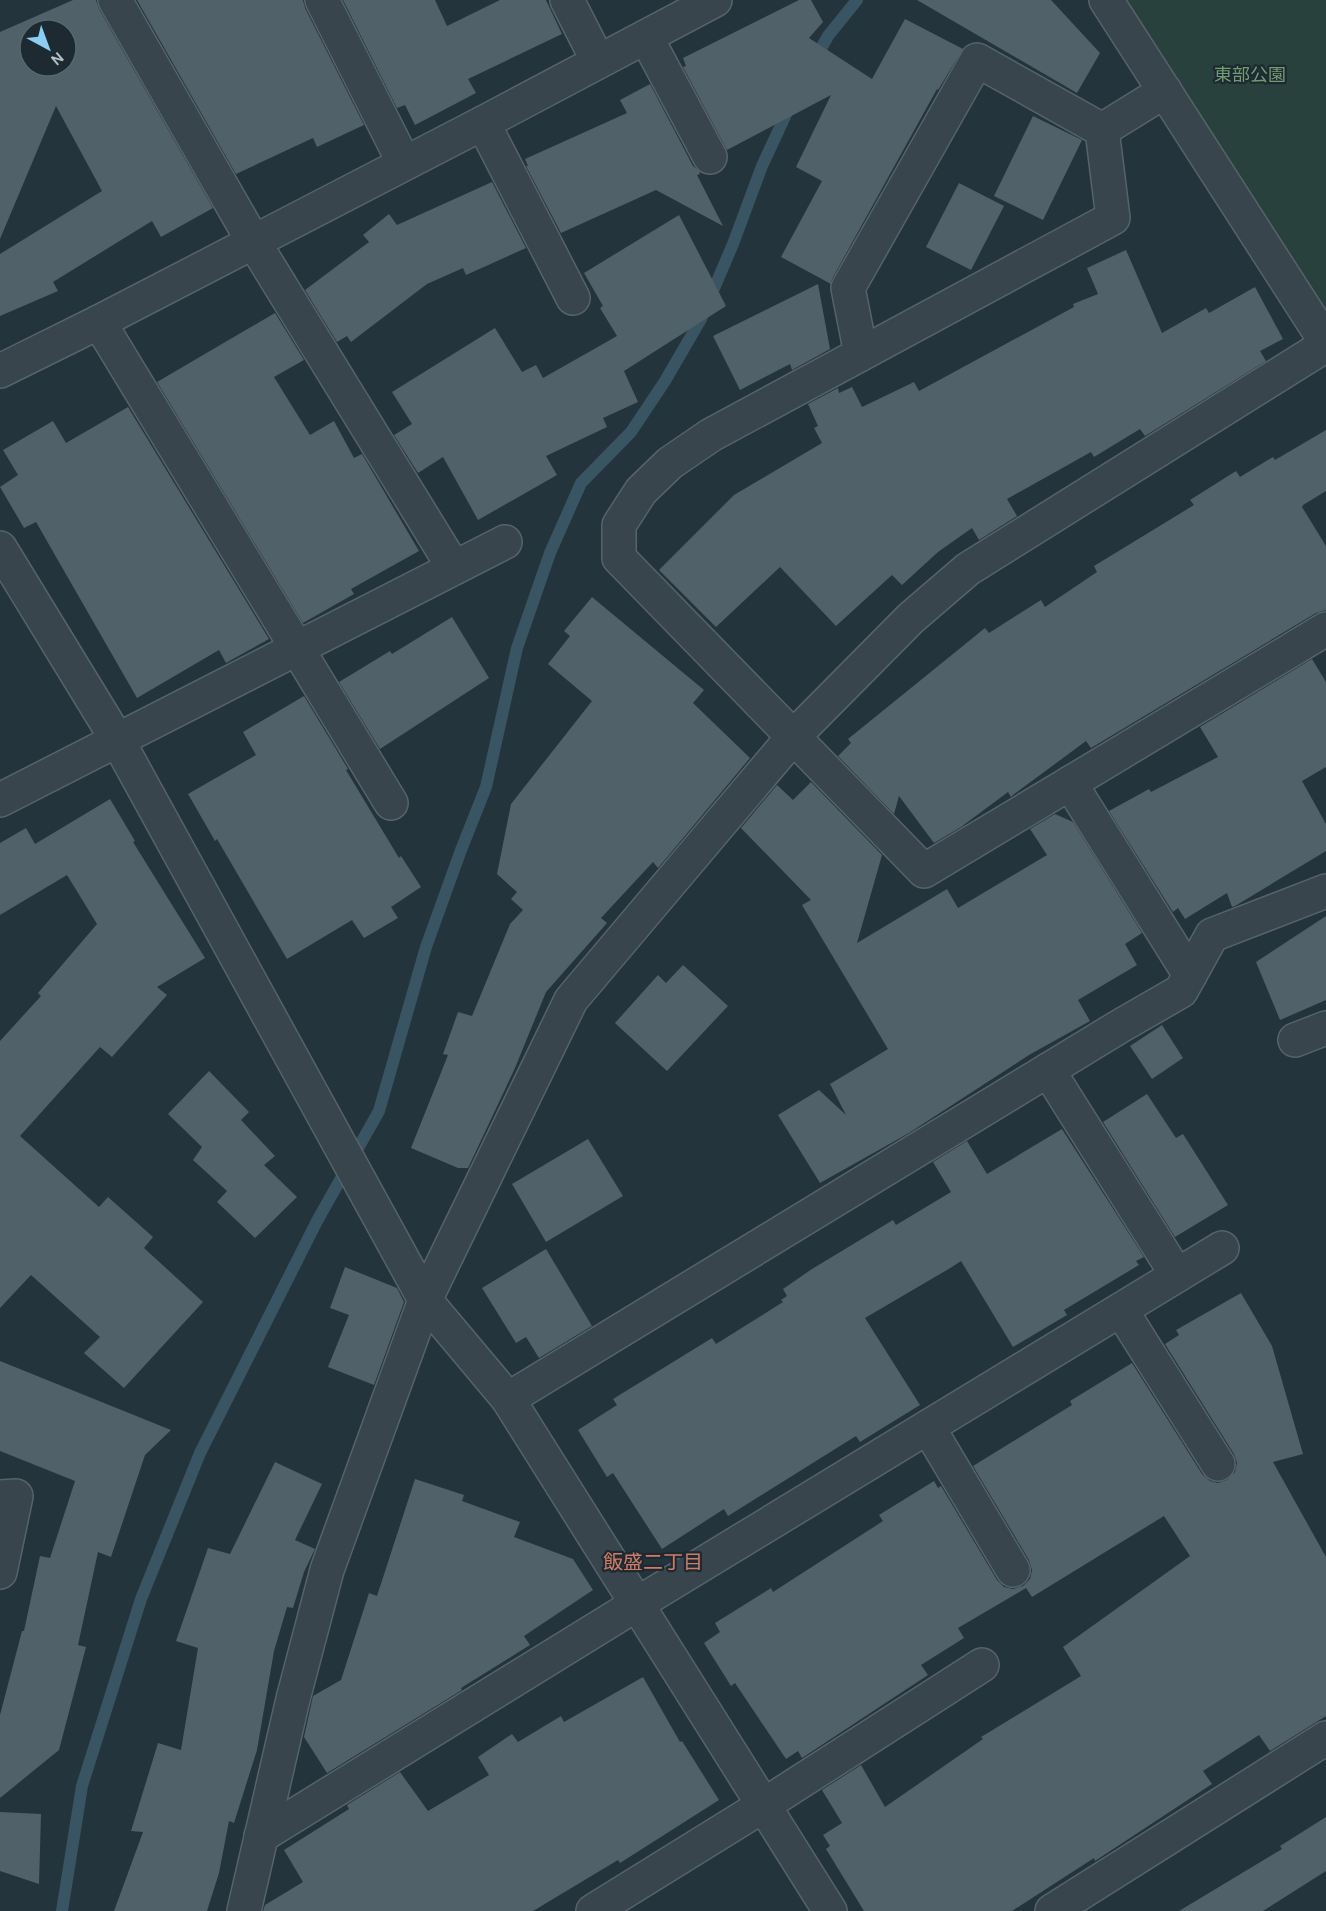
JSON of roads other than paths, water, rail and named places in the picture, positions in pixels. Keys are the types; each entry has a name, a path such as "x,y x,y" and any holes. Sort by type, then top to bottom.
{"street":[{"path":"114,0 253,241 454,568"},
{"path":"322,0 404,163"},
{"path":"567,0 598,62"},
{"path":"0,371 483,123 715,0"},
{"path":"244,1911 293,1699 327,1570 425,1300 571,1000 794,737 911,618 968,569 1326,344 1106,0"},
{"path":"646,36 710,157"},
{"path":"861,354 848,288 977,60 1102,130"},
{"path":"1102,130 1165,91"},
{"path":"483,123 573,298"},
{"path":"1102,130 1113,218 711,435 670,463 641,491 619,525 620,558 924,871 1326,628"},
{"path":"99,322 391,803"},
{"path":"0,800 505,542"},
{"path":"0,548 118,741 425,1300 508,1399 830,1911"},
{"path":"1070,783 1190,975"},
{"path":"508,1399 1048,1070 1181,992 1212,934 1326,891"},
{"path":"1295,1040 1326,1028"},
{"path":"1048,1070 1178,1275"},
{"path":"261,1836 1222,1248"},
{"path":"1121,1310 1218,1464"},
{"path":"928,1427 1013,1570"},
{"path":"0,1497 16,1496 0,1572"},
{"path":"593,1911 764,1805 982,1665"},
{"path":"1052,1911 1326,1738"}],"waterway":[{"path":"814,61 828,36 857,0"},
{"path":"62,1911 82,1786 141,1599 200,1453 317,1221 379,1111 426,947 486,787 517,648 550,553 581,483 631,432 665,381 701,319 733,244 762,166 789,108"}],"district":[{"name":"飯盛二丁目","path":"653,1562"}],"park label":[{"name":"東部公園","path":"1250,75"}]}
